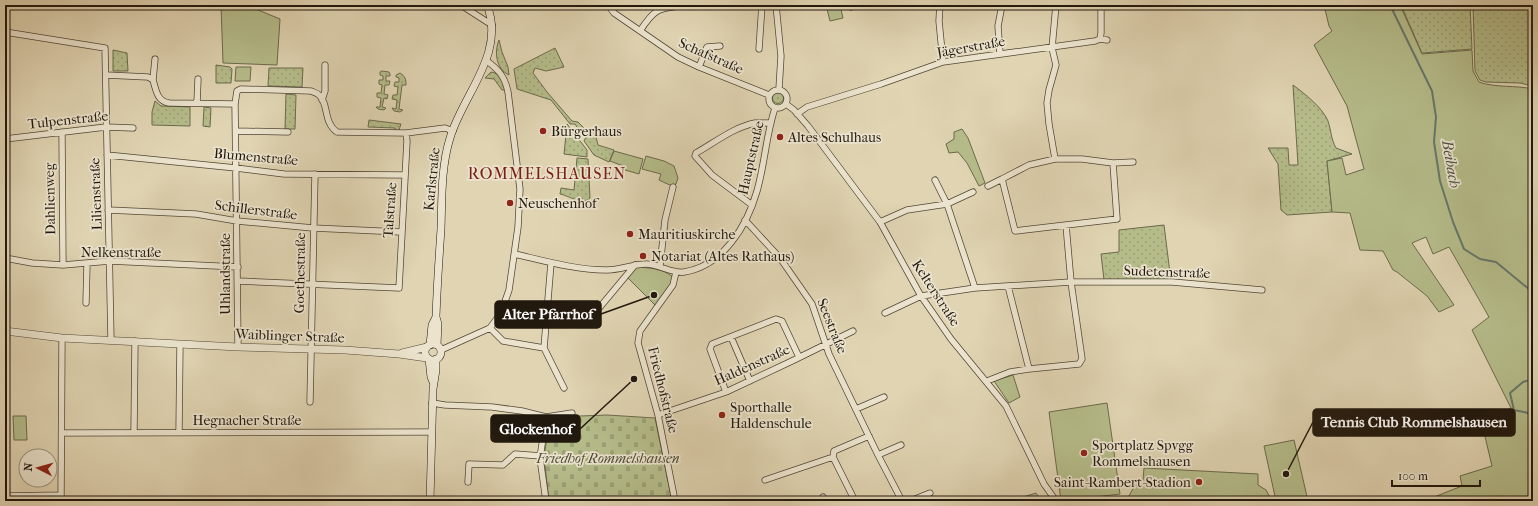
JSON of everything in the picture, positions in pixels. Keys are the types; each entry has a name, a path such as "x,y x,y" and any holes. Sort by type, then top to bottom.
{"main road":[{"name":"Karlstraße","path":"430,501 433,382 431,377 431,359 425,352 434,347 438,324 436,317 442,182 445,158 452,131 465,101 487,61 490,50 492,25 487,5"},
{"name":"Waiblinger Straße","path":"5,331 62,338 400,354 431,359"},
{"name":"Waiblinger Straße","path":"400,354 434,347"},
{"path":"431,359 440,354 434,347"}],"street":[{"path":"458,5 464,7 492,25"},
{"name":"Schafstraße","path":"608,5 614,13 678,57 769,95"},
{"path":"640,31 652,13 659,10 688,5"},
{"path":"759,49 762,5"},
{"path":"776,5 781,56 779,89"},
{"path":"940,5 939,21 943,62"},
{"path":"1000,54 998,26 1002,5"},
{"path":"1055,159 1047,102 1056,65 1052,48 1056,5"},
{"path":"1100,39 1102,33 1101,5"},
{"name":"Lilienstraße","path":"5,32 105,48 106,156 111,340"},
{"name":"Jägerstraße","path":"797,114 807,107 881,84 943,62 1052,48 1100,39 1107,40"},
{"path":"699,67 707,47 720,46"},
{"path":"155,59 153,80 158,96 161,100 170,103 235,104 237,91 241,89 310,92 319,95 322,100 329,124 337,132 406,133 445,128 452,131"},
{"path":"487,61 499,70 505,79 511,109 520,189 515,254 509,290 501,313 490,328 503,341 544,348"},
{"path":"322,100 325,91 325,65"},
{"path":"106,75 142,75 153,80"},
{"path":"197,103 198,79"},
{"path":"779,89 783,91 788,98 786,104 780,108 775,108 771,106 769,102 769,95 772,91 779,89"},
{"name":"Uhlandstraße","path":"235,104 238,347"},
{"name":"Kelterstraße","path":"786,104 797,114 880,222 921,296 951,339 1006,406 1044,484 1056,501"},
{"name":"Hauptstraße","path":"676,272 691,270 710,262 721,254 726,250 745,220 757,190 775,108"},
{"path":"752,205 712,175 695,156 696,153 732,132 755,123 771,123"},
{"name":"Tulpenstraße","path":"5,139 106,127 132,128"},
{"path":"236,131 288,132"},
{"name":"Dahlienweg","path":"62,132 63,265"},
{"name":"Talstraße","path":"312,285 399,288 407,141 406,133"},
{"name":"Blumenstraße","path":"106,156 284,174 405,176"},
{"path":"988,186 1029,165 1055,159 1082,159 1113,163 1133,162"},
{"path":"1002,179 1015,231 1117,219 1113,163"},
{"name":"Goethestraße","path":"310,402 315,174"},
{"path":"935,180 947,204 975,288"},
{"path":"660,266 665,220 673,187"},
{"path":"880,222 907,210 947,204 973,192"},
{"name":"Schillerstraße","path":"108,210 196,214 237,221 313,228 401,232"},
{"name":"Seestraße","path":"745,220 773,249 812,304 826,345 878,455 902,501"},
{"path":"986,381 1010,372 1079,364 1082,359 1071,282 1066,224"},
{"path":"515,254 551,263 576,267 618,270 635,265 647,264 660,266 676,272"},
{"name":"Nelkenstraße","path":"5,258 32,263 63,265 110,262 238,267"},
{"path":"551,263 544,348 564,388"},
{"path":"86,303 87,264"},
{"path":"547,320 589,313 600,307 635,265"},
{"name":"Friedhofstraße","path":"675,501 658,415 638,343 640,331 674,285 676,272"},
{"path":"238,281 312,285"},
{"name":"Sudetenstraße","path":"921,296 975,288 1071,282 1172,282 1262,290"},
{"path":"1008,286 1029,369"},
{"path":"885,313 921,296"},
{"path":"726,392 710,349 712,344 776,319 782,321 799,357"},
{"name":"Waiblinger Straße","path":"434,347 490,328"},
{"name":"Haldenstraße","path":"658,415 726,392 853,331"},
{"path":"731,337 750,381"},
{"path":"5,496 61,498 62,338"},
{"path":"134,341 134,432"},
{"path":"179,432 180,344"},
{"path":"856,409 884,397"},
{"path":"432,403 492,407 522,411 546,417 572,412"},
{"path":"546,417 540,456 546,501"},
{"name":"Hegnacher Straße","path":"62,433 432,432"},
{"path":"856,501 833,457 834,451 869,436"},
{"path":"878,455 901,445"},
{"path":"468,482 469,464 503,465 515,454 540,456"},
{"path":"765,480 833,457"},
{"path":"910,501 930,493"}],"green space":[{"path":"221,5 246,5 280,19 277,65 223,63"},
{"path":"826,5 840,5 843,18 830,21"},
{"path":"1324,5 1400,5 1422,54 1472,50 1473,71 1479,82 1492,85 1533,89 1533,501 1424,501 1462,486 1460,476 1492,466 1482,424 1511,408 1472,330 1489,317 1449,247 1433,254 1426,237 1412,243 1454,305 1439,312 1427,296 1393,270 1383,251 1360,250 1350,213 1332,212 1327,161 1342,158 1346,175 1364,169 1347,106 1314,45 1332,31 1329,26"},
{"path":"1401,5 1470,5 1472,49 1422,53"},
{"path":"1473,5 1533,5 1533,86 1520,83 1486,82 1480,80 1475,71"},
{"path":"499,40 508,67 509,75 501,69 497,60 497,45"},
{"path":"555,48 564,67 546,71 535,68 533,73 572,121 578,122 587,131 594,129 598,145 614,150 609,162 594,155 584,141 587,135 580,129 579,130 575,124 570,124 551,100 517,89 514,69"},
{"path":"113,50 127,53 128,71 113,71"},
{"path":"216,65 230,67 232,69 231,83 216,83"},
{"path":"236,67 251,67 250,81 235,81"},
{"path":"269,68 303,68 302,87 268,86"},
{"path":"380,72 389,72 390,74 390,76 386,76 386,81 390,81 389,85 385,85 384,94 388,95 387,99 384,98 382,107 386,108 384,110 376,107 380,107 381,98 377,97 377,93 381,93 382,85 379,84 379,80 383,80 383,76 380,75"},
{"path":"491,72 499,76 505,90 502,90 494,79 485,78"},
{"path":"400,73 405,78 406,85 402,85 399,109 403,110 400,112 394,111 392,108 396,109 397,100 392,99 393,95 397,95 398,87 394,86 395,82 399,82 399,78 396,77 396,75"},
{"path":"1293,85 1303,92 1322,111 1328,121 1336,148 1352,154 1327,161 1332,212 1287,215 1281,210 1278,164 1268,148 1288,148 1289,165 1298,165"},
{"path":"776,93 780,93 782,94 782,102 776,103 773,100 773,96"},
{"path":"286,94 296,95 295,129 285,129"},
{"path":"155,101 161,106 190,107 190,126 152,125 152,112"},
{"path":"204,107 211,108 210,127 203,126"},
{"path":"369,120 401,124 399,130 395,131 395,128 368,127"},
{"path":"567,124 587,150 587,157 564,154"},
{"path":"962,129 968,138 985,183 979,186 967,163 958,152 949,153 946,144 954,139 954,132"},
{"path":"614,151 643,159 639,174 625,170 626,167 610,161"},
{"path":"646,156 664,161 674,166 678,178 676,184 672,186 659,180 661,174 642,169"},
{"path":"577,158 588,159 590,198 583,201 560,194 561,188 574,190"},
{"path":"1164,225 1171,281 1104,280 1101,254 1119,252 1119,230"},
{"path":"636,267 660,270 673,277 671,285 655,305 628,278"},
{"path":"1013,375 1020,397 1009,403 994,381"},
{"name":"Sportplatz Spvgg Rommelshausen","path":"1107,403 1120,494 1061,501 1049,412"},
{"name":"Friedhof Rommelshausen","path":"607,415 655,418 672,501 549,501 544,457 547,437 553,417"},
{"path":"13,416 26,416 27,440 14,440"},
{"path":"1294,440 1308,501 1276,501 1264,446"},
{"name":"Saint-Rambert-Stadion","path":"1144,468 1258,474 1258,485 1266,490 1272,501 1126,501 1134,487 1143,480"},
{"path":"1036,493 1042,501 1010,501"}],"waterway":[{"name":"Beibach","path":"1390,5 1432,91 1436,117 1434,142 1440,181 1453,222 1464,249 1480,259 1496,262 1530,290 1533,295"},
{"name":"Beibach","path":"1533,379 1523,382 1510,393 1514,410 1528,413 1533,421"}],"place":[{"name":"Bürgerhaus","path":"543,131"},
{"name":"Altes Schulhaus","path":"780,137"},
{"name":"Neuschenhof","path":"510,203"},
{"name":"Mauritiuskirche","path":"630,234"},
{"name":"Notariat (Altes Rathaus)","path":"643,256"},
{"name":"Alter Pfarrhof","path":"654,295"},
{"name":"Glockenhof","path":"634,379"},
{"name":"Sporthalle Haldenschule","path":"722,415"},
{"name":"Sportplatz Spvgg Rommelshausen","path":"1084,453"},
{"name":"Tennis Club Rommelshausen","path":"1286,474"},
{"name":"Saint-Rambert-Stadion","path":"1199,482"}],"district":[{"name":"ROMMELSHAUSEN","path":"547,173"}]}
